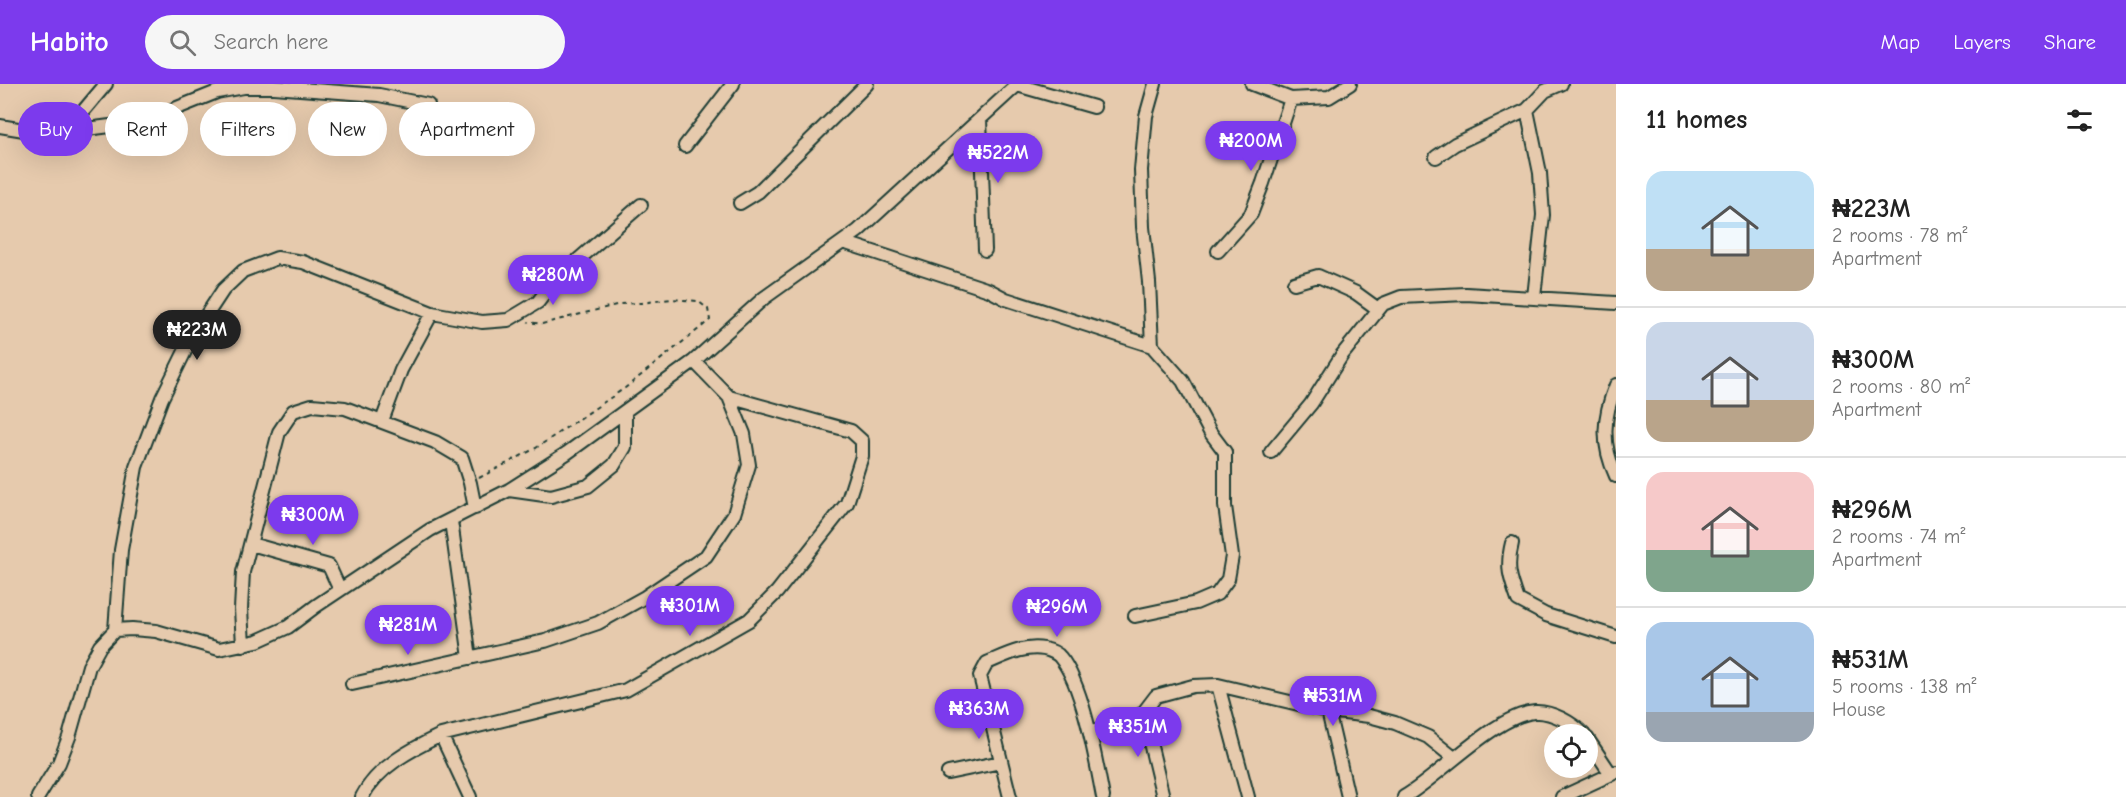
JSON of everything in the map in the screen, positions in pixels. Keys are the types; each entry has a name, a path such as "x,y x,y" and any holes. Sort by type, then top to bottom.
{"street":[{"path":"91,102 106,84"},
{"path":"685,146 733,84"},
{"path":"115,630 156,631 219,649 258,641 288,627 430,530 508,490 567,453 694,361 764,298 858,231 1017,84 1057,98 1094,107"},
{"path":"1152,346 1149,282 1143,227 1142,170 1146,116 1155,84"},
{"path":"1252,84 1292,99 1329,97 1350,84"},
{"path":"1436,157 1455,144 1527,110 1545,91 1561,84"},
{"path":"740,203 758,192 858,86"},
{"path":"93,127 162,114 217,92 244,87 379,95 413,102"},
{"path":"1218,251 1251,214 1292,99"},
{"path":"1527,110 1540,173 1543,215 1534,297"},
{"path":"980,119 985,250"},
{"path":"0,126 18,129"},
{"path":"38,797 59,763 69,737 89,666 100,646 115,630 121,550 135,467 162,398 187,347 223,290 243,272 277,258 303,262 432,313 482,322 508,320 538,302 555,280 641,205"},
{"path":"843,242 989,290 1006,299 1152,346 1183,381 1210,432 1225,452 1225,506 1233,556 1228,579 1217,594 1196,603 1135,616"},
{"path":"1294,283 1318,276 1356,293 1378,309"},
{"path":"1271,452 1311,404 1342,355 1383,304 1401,297 1466,294 1616,303"},
{"path":"382,421 401,370 432,313"},
{"path":"352,684 545,641 598,623 645,597 706,556 734,514 749,465 744,434 729,397 694,361"},
{"path":"1616,385 1606,409 1605,437 1609,462 1616,476"},
{"path":"362,797 369,783 394,763 419,746 441,735 626,690 749,621 777,592 847,503 862,456 862,441 851,431 729,397"},
{"path":"243,645 243,572 279,432 293,411 312,405 345,408 435,442 462,458 475,508"},
{"path":"508,490 551,496 588,486 614,465 625,447 625,411"},
{"path":"451,521 470,658"},
{"path":"1512,543 1508,558 1509,575 1518,600 1545,615 1616,638"},
{"path":"251,544 329,566 340,590"},
{"path":"1010,797 980,676 987,663 1018,650 1044,649 1058,654 1070,671 1090,732 1103,797"},
{"path":"1218,685 1248,797"},
{"path":"1090,732 1131,723 1143,713 1156,696 1193,686 1218,685 1328,711 1369,716 1395,723 1428,737 1454,758"},
{"path":"1328,711 1348,797"},
{"path":"1404,797 1454,758 1513,718 1536,712 1561,718 1569,724"},
{"path":"1143,713 1163,797"},
{"path":"441,735 470,797"},
{"path":"1562,797 1613,773 1598,753"},
{"path":"948,773 1001,762"}],"path":[{"path":"470,483 536,448 625,388 710,320 708,309 698,301 671,299 620,304 542,324 508,320"}]}
